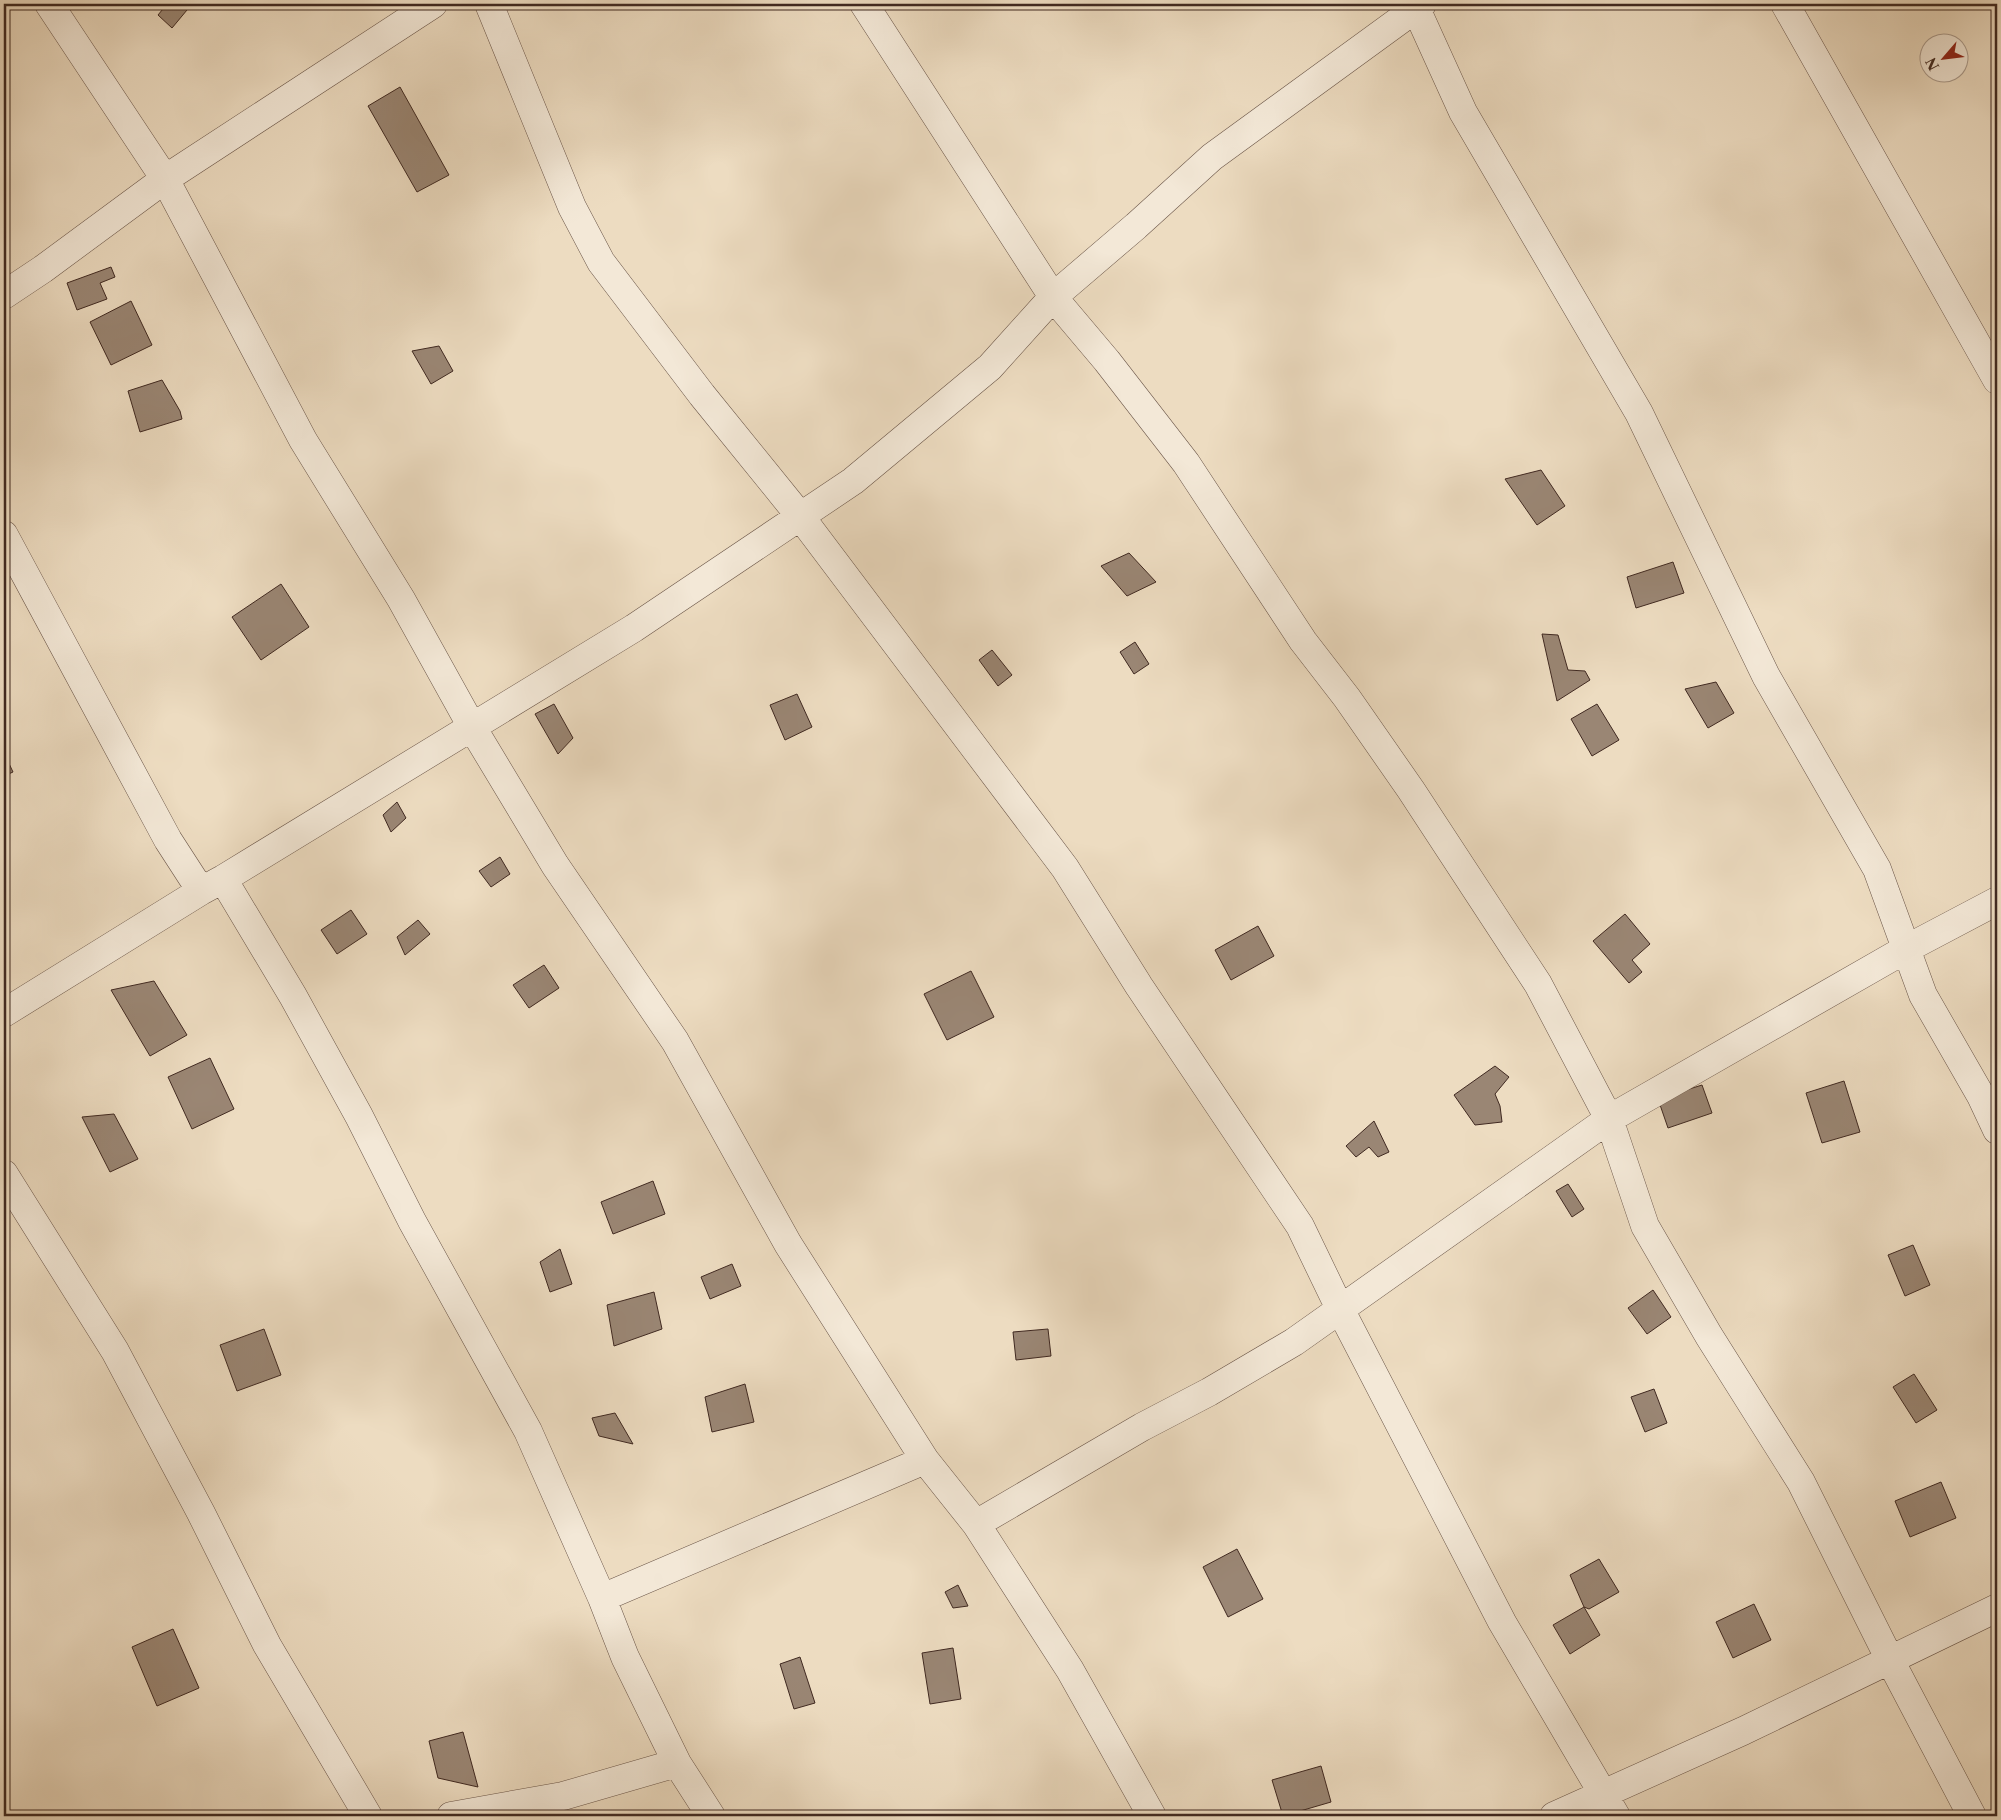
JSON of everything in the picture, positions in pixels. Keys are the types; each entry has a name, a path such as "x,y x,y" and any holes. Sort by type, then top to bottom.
{"street":[{"path":"48,4 165,179 303,440 401,599 472,727 555,865 676,1041 788,1244 925,1460 976,1524 1070,1670 1152,1816"},
{"path":"4,295 43,269 165,179 433,4"},
{"path":"489,4 572,207 601,262 702,395 800,516 1065,868 1139,986 1300,1226 1340,1308 1502,1622 1610,1805"},
{"path":"864,4 1053,297 1107,360 1186,463 1303,641 1347,698 1416,798 1538,984 1608,1119 1646,1226 1708,1336 1802,1482 1890,1660 1972,1816"},
{"path":"1785,4 1997,380"},
{"path":"4,1014 634,628 853,481 990,367 1053,297 1212,158 1417,5 1463,112 1639,413 1766,676 1877,869 1923,994 1981,1096 1997,1130"},
{"path":"4,535 168,840 212,885 292,996 358,1116 412,1221 528,1430 602,1598 625,1657 677,1763 710,1816"},
{"path":"976,1524 1142,1427 1209,1392 1294,1342 1608,1119 1906,949 1997,901"},
{"path":"4,1174 116,1351 201,1513 266,1646 368,1816"},
{"path":"602,1598 925,1460"},
{"path":"1554,1816 1610,1805 1743,1731 1997,1608"},
{"path":"451,1816 564,1796 677,1763"}],"building":[{"path":"167,4 192,4 172,28 158,15"},
{"path":"400,87 449,175 417,192 368,106"},
{"path":"111,267 115,277 100,283 107,299 77,310 67,283"},
{"path":"131,301 152,345 111,365 90,322"},
{"path":"439,346 453,371 431,384 412,351"},
{"path":"162,380 180,411 182,419 140,432 128,391"},
{"path":"1541,470 1565,506 1537,525 1505,479"},
{"path":"1129,553 1156,582 1127,596 1101,566"},
{"path":"1673,562 1684,593 1636,608 1627,577"},
{"path":"281,584 309,627 261,660 232,617"},
{"path":"1542,634 1558,635 1568,670 1585,671 1590,680 1557,701"},
{"path":"1135,642 1149,664 1134,674 1120,652"},
{"path":"992,650 1012,675 998,686 979,660"},
{"path":"1716,682 1734,713 1708,728 1685,689"},
{"path":"797,694 812,727 785,740 770,705"},
{"path":"554,704 573,738 558,754 535,714"},
{"path":"1597,704 1619,740 1592,756 1571,719"},
{"path":"4,753 13,772 4,776"},
{"path":"397,802 406,818 391,832 383,815"},
{"path":"500,857 510,874 491,887 479,871"},
{"path":"351,910 367,934 337,954 321,930"},
{"path":"1625,914 1650,944 1632,960 1642,972 1629,983 1593,941"},
{"path":"418,920 430,934 405,955 397,937"},
{"path":"1258,926 1274,956 1231,980 1215,950"},
{"path":"544,965 559,988 529,1008 513,985"},
{"path":"971,971 994,1017 947,1040 924,994"},
{"path":"154,981 187,1035 150,1056 111,990"},
{"path":"210,1058 234,1109 192,1129 168,1077"},
{"path":"1495,1066 1509,1077 1495,1094 1500,1106 1502,1122 1475,1125 1454,1095"},
{"path":"1844,1081 1860,1132 1822,1143 1806,1093"},
{"path":"1702,1085 1712,1113 1668,1128 1658,1099"},
{"path":"114,1114 138,1159 110,1172 82,1117"},
{"path":"1374,1121 1389,1152 1378,1157 1369,1147 1356,1157 1346,1146"},
{"path":"653,1181 665,1214 613,1234 601,1202"},
{"path":"1568,1184 1584,1209 1572,1217 1556,1191"},
{"path":"1913,1245 1930,1285 1905,1296 1888,1255"},
{"path":"560,1249 572,1284 550,1292 540,1262"},
{"path":"732,1264 741,1286 710,1299 701,1277"},
{"path":"1653,1290 1671,1317 1647,1334 1628,1308"},
{"path":"654,1292 662,1329 614,1346 607,1305"},
{"path":"264,1329 281,1375 237,1391 220,1345"},
{"path":"1048,1329 1051,1356 1016,1360 1013,1332"},
{"path":"1914,1374 1937,1410 1916,1423 1893,1387"},
{"path":"745,1384 754,1422 712,1432 705,1397"},
{"path":"1654,1389 1667,1423 1645,1432 1631,1397"},
{"path":"615,1413 633,1444 599,1436 592,1418"},
{"path":"1941,1482 1956,1518 1910,1537 1895,1501"},
{"path":"1237,1549 1263,1599 1228,1617 1203,1567"},
{"path":"1599,1559 1619,1592 1589,1609 1584,1607 1570,1575"},
{"path":"958,1585 968,1606 953,1608 945,1592"},
{"path":"1754,1604 1771,1640 1733,1658 1716,1622"},
{"path":"1584,1607 1600,1635 1570,1654 1553,1625"},
{"path":"173,1629 199,1688 157,1706 132,1647"},
{"path":"953,1648 961,1699 930,1704 922,1653"},
{"path":"800,1657 815,1703 794,1709 780,1664"},
{"path":"463,1732 478,1787 438,1778 429,1741"},
{"path":"1321,1766 1331,1802 1283,1816 1272,1780"}]}
